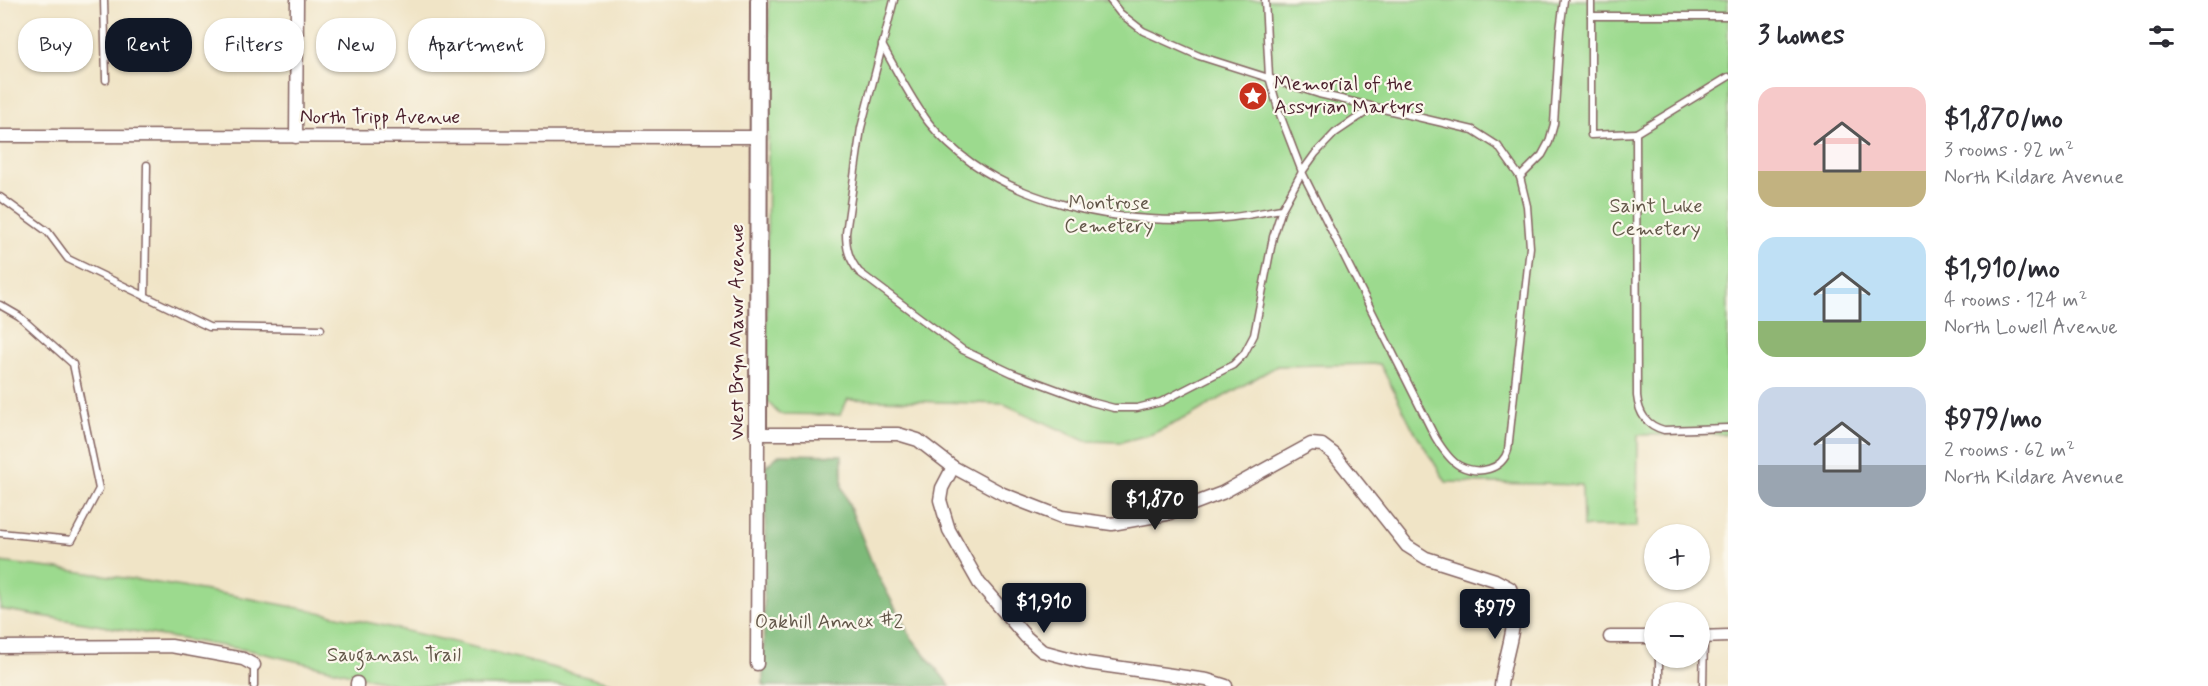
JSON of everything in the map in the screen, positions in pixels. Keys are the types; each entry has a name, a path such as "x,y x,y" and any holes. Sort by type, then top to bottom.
{"street":[{"path":"296,137 297,0"},
{"name":"West Bryn Mawr Avenue","path":"757,664 759,0"},
{"name":"North Tripp Avenue","path":"0,136 759,137"},
{"path":"758,434 898,434 918,440 953,467 1003,494 1062,517 1112,524 1167,514 1222,493 1311,444 1322,445 1334,453 1407,546 1426,558 1495,580 1510,588 1514,600 1512,636 1503,666 1502,686"},
{"path":"953,467 942,488 940,500 949,530 979,583 1026,637 1042,651 1087,663 1207,680 1226,686"},
{"path":"1710,637 1728,636"},
{"path":"1610,637 1644,637"},
{"path":"0,646 171,646 243,659 254,665"}],"lane":[{"path":"104,0 106,80"},
{"path":"894,0 861,128 846,233 846,248 851,261 859,272 963,350 1012,373 1114,408 1137,408 1161,402 1233,365 1244,354 1254,335 1281,208 1302,172 1335,133 1372,108"},
{"path":"1110,0 1120,14 1143,31 1199,56 1269,77 1313,92 1372,108 1473,130 1498,146 1520,177 1527,206 1530,247 1509,450 1506,459 1500,465 1479,470 1458,465 1435,437 1302,172 1279,112 1269,77 1265,0"},
{"path":"1520,177 1542,155 1549,142 1554,124 1564,0"},
{"path":"1591,0 1591,135 1636,134 1728,77"},
{"path":"1591,16 1728,16"},
{"path":"882,45 929,123 955,149 984,172 1016,188 1062,205 1119,215 1172,220 1223,218 1281,208"},
{"path":"1636,134 1637,396 1640,414 1654,427 1664,430 1728,428"},
{"path":"145,296 147,165"},
{"path":"0,196 48,232 68,259 209,327 321,329"},
{"path":"0,305 19,316 74,364 99,489 72,540 0,533"},
{"path":"254,665 254,686"},
{"path":"1659,668 1659,686"},
{"path":"1703,668 1703,686"}],"green space":[{"name":"Montrose Cemetery","path":"769,0 1728,0 1728,434 1638,435 1637,527 1583,527 1582,485 1446,482 1412,427 1380,364 1277,366 1188,417 1152,434 1121,442 1085,441 1004,404 848,399 840,415 779,414 766,400"},
{"name":"Oakhill Annex #2","path":"780,454 842,455 842,487 875,570 911,637 950,686 766,686 763,684 766,466"},
{"name":"Sauganash Trail","path":"0,562 157,583 312,611 466,645 618,686 402,686 253,651 0,609"}],"place":[{"name":"Memorial of the Assyrian Martyrs","path":"1253,96"}],"park label":[{"name":"Saint Luke Cemetery","path":"1656,218"}]}
